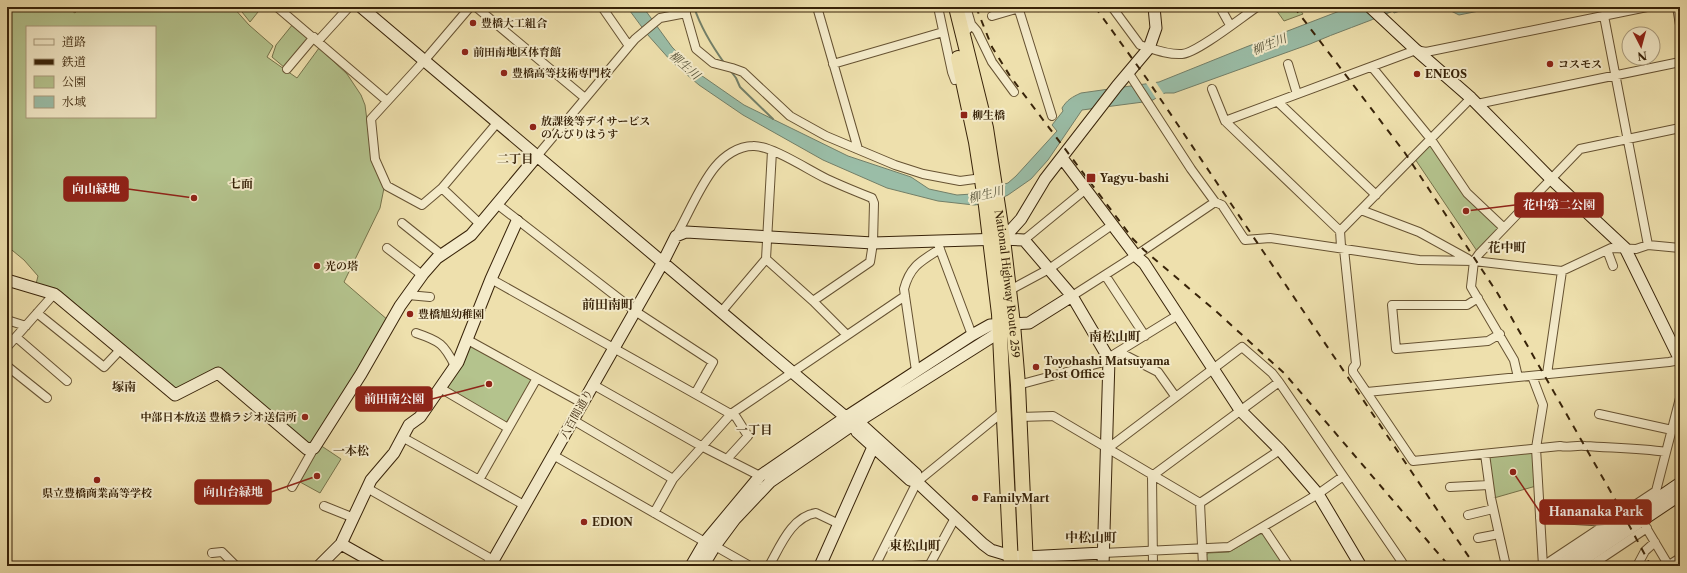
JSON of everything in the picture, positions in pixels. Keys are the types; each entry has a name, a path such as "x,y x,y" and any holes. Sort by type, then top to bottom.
{"highway":[{"name":"National Highway Route 259","path":"948,7 976,142 992,204 996,239 1004,327 1004,411 1011,561"},
{"name":"National Highway Route 259","path":"956,7 986,128 986,179"},
{"name":"National Highway Route 259","path":"996,239 1010,290 1004,327 1018,385 1026,562"}],"street":[{"path":"277,7 387,101"},
{"path":"287,68 349,7"},
{"path":"362,7 497,123 850,420 863,426 916,474 917,482"},
{"path":"470,7 371,120 375,159 387,186 422,205 442,188 497,123"},
{"path":"476,7 585,98"},
{"path":"602,7 629,46"},
{"path":"817,7 858,149"},
{"path":"938,7 952,72 955,80 962,78"},
{"path":"966,7 971,24 977,31 992,62 1014,92"},
{"path":"992,16 1019,7 1052,116"},
{"path":"1112,7 1140,45 1174,53 1189,52 1257,7"},
{"path":"996,239 1021,219 1045,179 1116,87 1149,48 1156,28 1154,7"},
{"path":"1220,7 1230,25"},
{"path":"1367,392 1680,360 1625,248 1550,178 1474,101 1370,7"},
{"path":"1225,121 1416,50 1426,52 1648,7"},
{"path":"1677,7 1680,25"},
{"path":"292,486 408,295 422,276 442,255 471,235 629,46 637,37 660,18 685,10 696,49 708,61 742,72 768,98 790,116 826,136 895,165 923,174 960,181 986,179"},
{"path":"1604,16 1629,139 1648,245"},
{"path":"964,39 971,24"},
{"path":"833,64 943,32"},
{"path":"1340,231 1430,138 1474,101 1615,76 1680,62"},
{"path":"1288,64 1297,94"},
{"path":"1372,67 1430,138 1467,193 1504,228"},
{"path":"1128,72 1191,169 1215,202 1222,206 1245,240 1270,238 1418,260 1474,261 1562,271 1607,250 1625,248 1636,249 1648,245 1680,248"},
{"path":"1212,89 1225,121 1340,231 1342,246 1344,249 1356,364 1353,368 1353,372 1413,461 1536,448 1583,446 1637,448 1666,452"},
{"path":"1278,102 1376,195"},
{"path":"1518,377 1514,360 1472,287 1474,261 1478,254 1550,178 1580,149 1680,128"},
{"path":"676,236 709,176 724,158 735,150 754,146 767,148 828,180 872,198 874,203 873,243 870,262 813,301"},
{"path":"722,311 766,258 772,151"},
{"path":"1062,158 1112,225 1144,264 1240,410 1280,450 1318,494 1360,566"},
{"path":"442,188 480,224"},
{"path":"676,236 686,232 873,243 938,245 996,239 1024,240 1086,189"},
{"path":"691,566 710,544 770,482 916,371 990,325 1004,327 1029,323 1136,256 1215,202"},
{"path":"497,204 635,311 713,362 695,394"},
{"path":"1361,210 1419,232 1462,257 1474,261"},
{"path":"319,566 341,544 367,488 378,470 394,453 409,425 420,417 455,366 517,220"},
{"path":"402,223 442,255"},
{"path":"1010,290 1049,269 1112,225"},
{"name":"八百間通り","path":"491,566 592,384 663,262 676,236"},
{"path":"1024,240 1072,296 1109,359 1103,566"},
{"path":"916,371 904,289 907,277 912,268 938,245"},
{"path":"938,245 972,335"},
{"path":"387,248 422,276"},
{"path":"1607,250 1613,266"},
{"path":"766,258 813,301 847,335"},
{"path":"1547,374 1562,271"},
{"path":"1105,275 1145,336"},
{"path":"492,279 736,417 748,436 727,459"},
{"path":"7,280 54,294 174,395 218,373 307,449 314,448"},
{"path":"8,344 54,294"},
{"path":"408,295 430,297"},
{"path":"654,513 673,479 731,414 906,296"},
{"path":"1478,298 1467,305 1392,305 1396,350 1488,341 1500,334"},
{"path":"37,313 104,367 120,350"},
{"path":"1018,385 1100,364 1178,315"},
{"path":"7,320 26,326"},
{"path":"703,566 710,544 760,476 1004,327"},
{"path":"416,333 432,338 443,346 455,366"},
{"path":"16,337 67,381"},
{"path":"466,339 582,403"},
{"path":"1107,449 1175,396 1242,347 1272,373 1279,382 1401,565"},
{"path":"1119,352 1158,372 1175,396"},
{"path":"7,366 47,398"},
{"path":"1532,376 1543,404 1536,448 1543,566"},
{"path":"478,480 537,378"},
{"path":"1152,476 1279,382"},
{"path":"592,384 701,446 760,476"},
{"path":"440,388 508,428"},
{"path":"1590,566 1639,523 1658,494 1666,452 1680,398"},
{"path":"875,566 917,482 1004,411"},
{"path":"1600,414 1672,430"},
{"path":"1020,417 1053,416 1152,476 1200,503"},
{"path":"572,420 673,479"},
{"path":"850,420 857,432 873,447 910,480 917,482 983,544 1011,561 1026,562 1103,553 1229,547 1318,494 1342,477"},
{"path":"402,437 524,505"},
{"path":"820,566 873,447"},
{"path":"1200,503 1280,450"},
{"path":"1486,454 1493,509 1506,566"},
{"path":"553,455 750,566"},
{"path":"1152,476 1152,566"},
{"path":"1543,566 1609,522 1680,483"},
{"path":"1450,487 1489,485"},
{"path":"367,488 488,557 491,566"},
{"path":"1574,566 1680,495"},
{"path":"1200,503 1203,566"},
{"path":"324,506 354,518"},
{"path":"1468,515 1493,509"},
{"path":"769,566 795,523 816,513 839,524"},
{"path":"912,566 929,565 955,518"},
{"path":"1540,518 1609,522"},
{"path":"1639,523 1655,542 1669,566 1680,558"},
{"path":"1559,566 1639,523"},
{"path":"1263,527 1289,566"},
{"path":"1478,538 1499,534"},
{"path":"1637,566 1645,551 1655,542"},
{"path":"341,544 380,566"},
{"path":"212,553 222,552 236,566"}],"green space":[{"path":"7,7 66,7 75,13 80,7 233,7 249,25 273,46 267,57 297,78 319,48 347,74 361,95 365,105 372,160 384,188 380,208 344,282 389,321 312,442 307,443 219,367 181,388 176,389 58,289 36,284 38,276 24,260 7,246"},
{"path":"238,7 262,7 250,22"},
{"path":"1274,7 1298,7 1303,14 1284,21"},
{"path":"293,24 309,38 285,68 272,57 276,45"},
{"path":"1429,145 1432,146 1499,228 1477,251 1415,159"},
{"path":"473,345 530,377 531,383 509,421 504,422 448,388 447,385 469,346"},
{"path":"320,445 341,459 320,493 300,482"},
{"path":"1533,452 1536,486 1494,498 1489,458 1491,455"},
{"path":"1260,534 1263,534 1285,566 1207,566 1206,556 1208,553 1229,552"}],"water":[{"name":"柳生川","path":"627,7 643,7 672,47 695,71 744,105 848,156 911,177 929,189 957,195 972,194 1008,183 1057,131 1052,125 1063,111 1062,108 1064,105 1070,99 1081,93 1159,82 1350,7 1412,7 1394,13 1393,11 1310,44 1174,93 1165,93 1151,101 1082,110 1048,160 1031,179 1008,195 991,203 974,205 938,201 887,188 823,160 743,115 699,85 671,61 647,34"},
{"path":"1443,7 1499,7 1459,15"}],"pier":[{"path":"1155,81 1165,96 1157,100 1146,83"}],"waterway":[{"path":"694,7 707,37 725,64"},
{"path":"730,70 740,87 773,119"}],"railway":[{"path":"976,7 992,47 1010,76 1133,239 1285,374 1449,566"},
{"path":"1095,7 1147,79 1475,566"},
{"path":"1294,7 1405,153 1498,294 1616,501 1651,566"}],"place":[{"name":"豊橋大工組合","path":"473,23"},
{"name":"前田南地区体育館","path":"465,52"},
{"name":"コスモス","path":"1550,64"},
{"name":"豊橋高等技術専門校","path":"504,73"},
{"name":"ENEOS","path":"1417,74"},
{"name":"柳生橋","path":"964,115"},
{"name":"放課後等デイサービス のんびりはうす","path":"533,127"},
{"name":"Yagyu-bashi","path":"1091,178"},
{"name":"向山緑地","path":"194,198"},
{"name":"花中第二公園","path":"1466,211"},
{"name":"光の塔","path":"317,266"},
{"name":"豊橋旭幼稚園","path":"410,314"},
{"name":"Toyohashi Matsuyama Post Office","path":"1036,367"},
{"name":"前田南公園","path":"489,384"},
{"name":"中部日本放送 豊橋ラジオ送信所","path":"305,417"},
{"name":"Hananaka Park","path":"1513,472"},
{"name":"向山台緑地","path":"317,476"},
{"name":"県立豊橋商業高等学校","path":"97,480"},
{"name":"FamilyMart","path":"975,498"},
{"name":"EDION","path":"584,522"}],"district":[{"name":"二丁目","path":"515,158"},
{"name":"七面","path":"241,183"},
{"name":"花中町","path":"1507,247"},
{"name":"前田南町","path":"608,304"},
{"name":"南松山町","path":"1115,336"},
{"name":"塚南","path":"124,386"},
{"name":"一丁目","path":"754,429"},
{"name":"一本松","path":"351,450"},
{"name":"中松山町","path":"1091,537"},
{"name":"東松山町","path":"915,545"}]}
